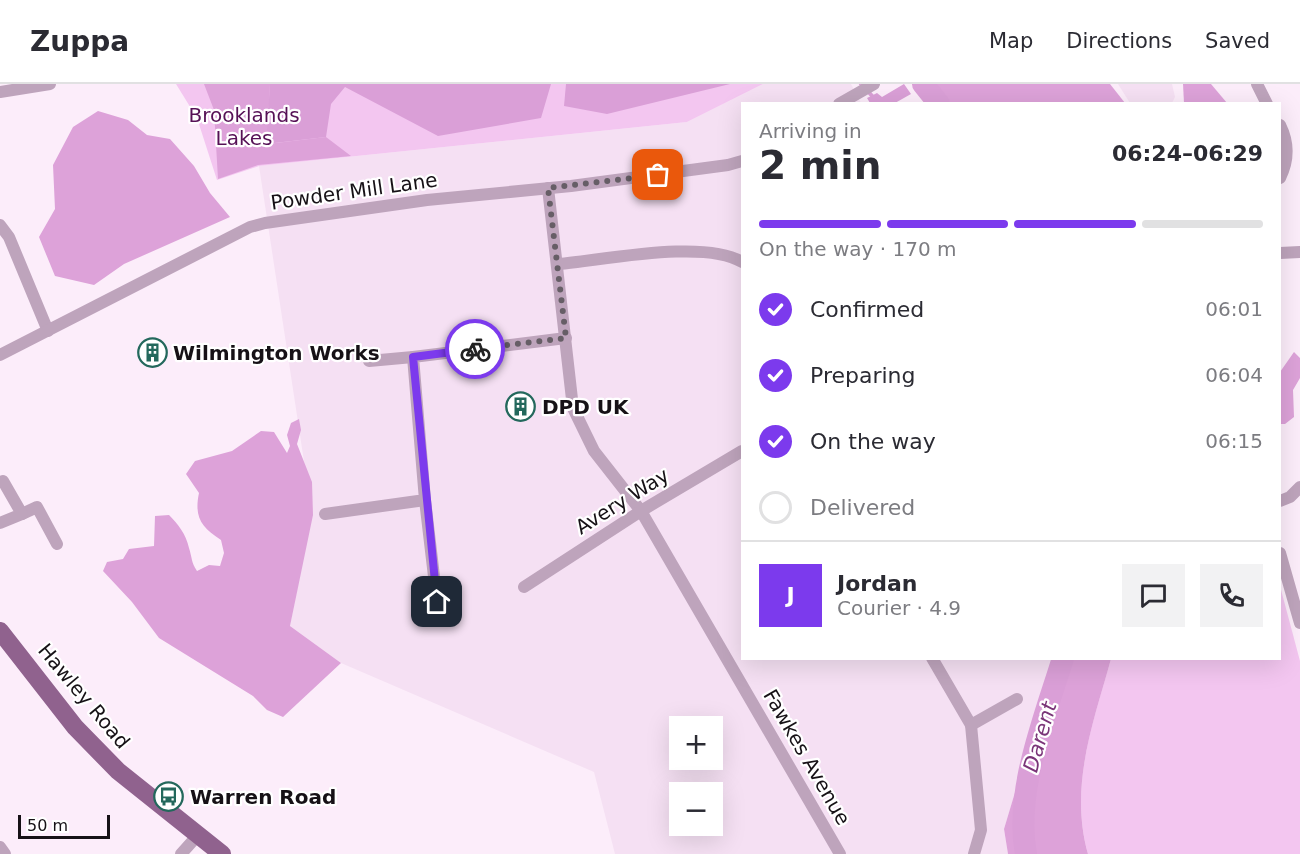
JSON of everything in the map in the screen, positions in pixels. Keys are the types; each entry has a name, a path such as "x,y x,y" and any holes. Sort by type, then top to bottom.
{"main road":[{"name":"Hawley Road","path":"0,631 75,728 118,771 222,854"}],"street":[{"path":"0,92 50,84"},
{"path":"1257,84 1267,102"},
{"path":"843,102 869,88"},
{"path":"1281,128 1287,147 1285,167 1281,176"},
{"name":"Powder Mill Lane","path":"0,355 250,227 427,200 548,188 728,165 741,160"},
{"name":"Fawkes Avenue","path":"548,188 559,264 573,408 594,451 641,511 840,854"},
{"path":"0,225 9,237 48,331"},
{"path":"559,264 690,251 718,252 741,262"},
{"path":"1281,253 1300,252"},
{"path":"369,361 566,338"},
{"path":"413,357 425,500 437,602"},
{"name":"Avery Way","path":"524,587 641,511 741,452"},
{"path":"1,478 22,514"},
{"path":"1281,501 1290,497 1300,487"},
{"path":"326,514 425,500"},
{"path":"0,523 37,507 57,544"},
{"path":"1281,557 1300,624"},
{"path":"933,660 970,725 981,831 974,854"},
{"path":"970,725 1017,699"},
{"path":"181,854 198,835"},
{"path":"0,847 5,854"}],"shaded area":[{"path":"270,84 551,84 541,118 438,136 345,87 331,104 326,137 266,144"},
{"path":"566,84 730,84 607,114 564,106"},
{"path":"763,84 851,84 860,102 741,102 741,660 1055,660 1004,829 1008,854 615,854 594,772 341,663 290,626 312,514 259,166 687,122"},
{"path":"904,84 911,94 897,102 869,102 867,98 877,93 882,97"},
{"path":"1118,84 1172,84 1175,97 1172,102 1129,102"}],"green space":[{"name":"Brooklands Lakes","path":"176,84 763,84 687,122 259,166 217,180 197,118"},
{"path":"204,84 270,84 267,144 326,137 351,156 258,165 218,179 214,110"},
{"path":"918,84 1110,84 1124,102 927,102 918,91"},
{"path":"1183,84 1211,84 1226,102 1184,102"},
{"path":"98,111 128,120 147,135 170,139 194,166 210,193 230,217 124,264 94,285 55,276 39,237 55,209 53,165 73,127"},
{"path":"1294,352 1300,358 1300,378 1293,390 1294,417 1285,424 1281,424 1281,371"},
{"path":"299,419 301,430 297,444 312,482 313,515 290,626 341,663 283,717 267,710 253,696 159,638 132,602 103,571 107,562 123,559 129,549 154,546 155,516 169,515 184,534 197,571 209,565 220,566 224,553 221,540 208,531 201,521 198,515 199,493 186,474 195,461 232,451 261,431 274,432 287,453 290,446 287,435 291,423"},
{"path":"1281,590 1300,661 1300,854 1088,854 1081,804 1082,779 1091,731 1111,660 1281,660"},
{"path":"1055,660 1111,660 1091,731 1082,780 1083,829 1088,854 1008,854 1004,829"}],"waterway":[{"path":"861,84 875,99"},
{"name":"Darent","path":"923,84 937,102"},
{"name":"Darent","path":"1026,854 1023,830 1028,780 1040,730 1062,660"}],"way so far":[{"path":"475,349 566,338 559,264 548,188 658,175"}],"place":[{"name":"Wilmington Works","path":"152,353"},
{"name":"DPD UK","path":"521,407"},
{"name":"Warren Road","path":"169,797"}],"route":[{"path":"437,602 425,500 413,357 475,349"}]}
